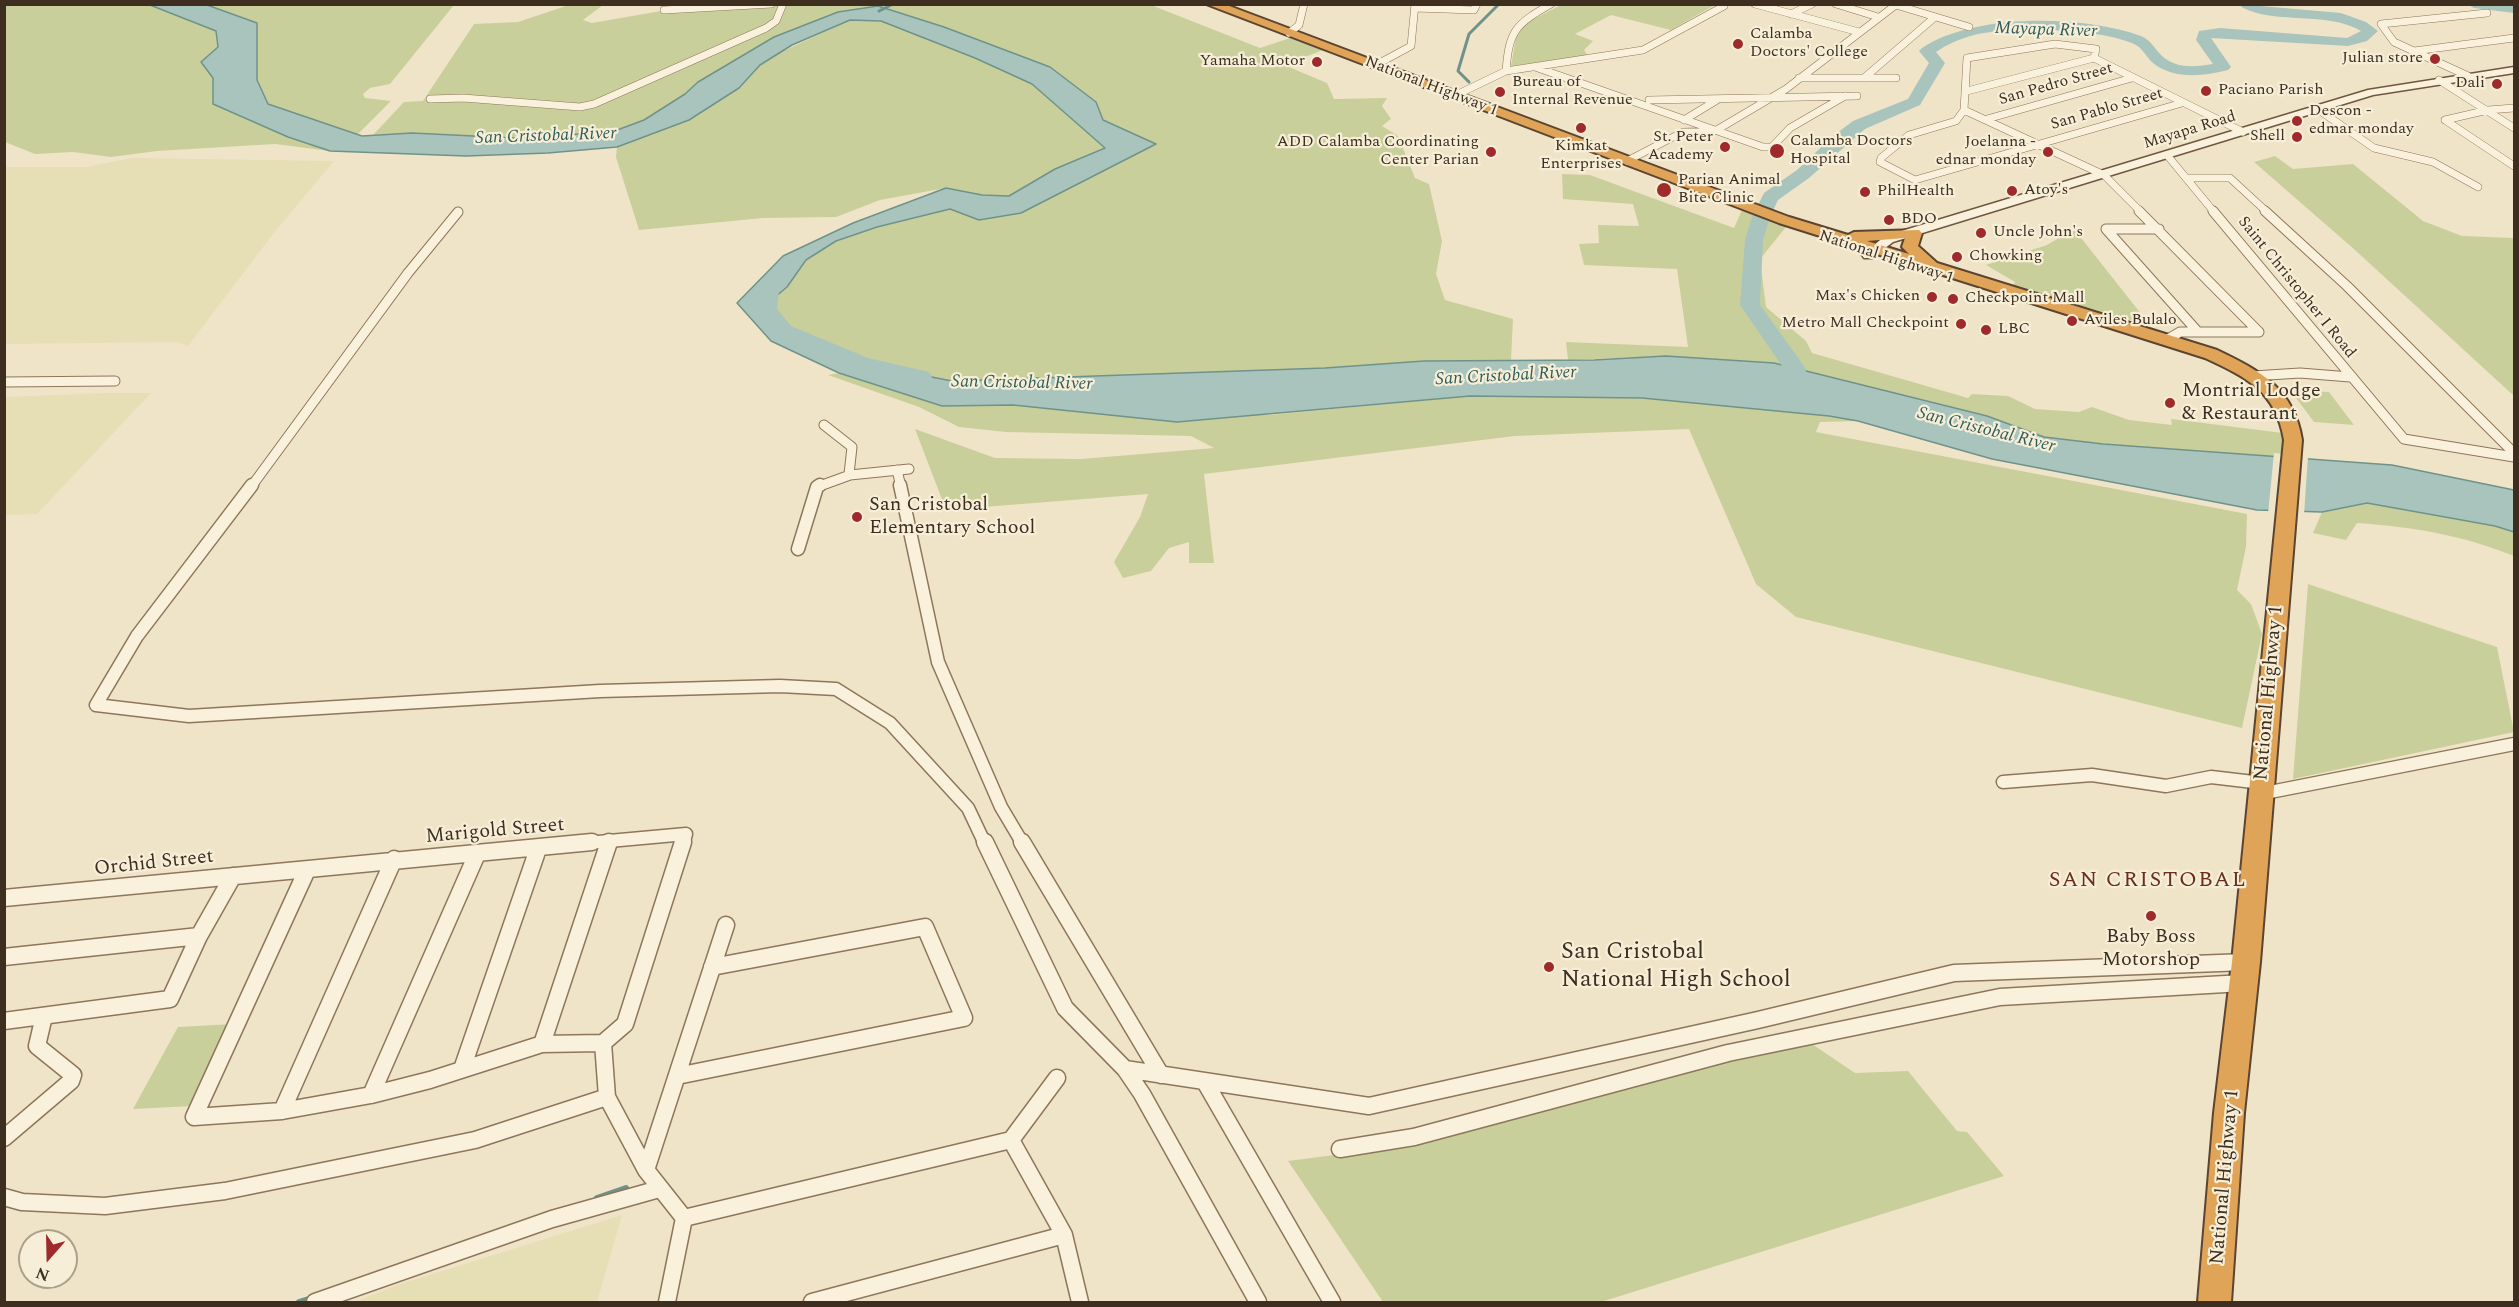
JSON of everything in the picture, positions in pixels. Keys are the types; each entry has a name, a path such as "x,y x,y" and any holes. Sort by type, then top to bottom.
{"highway":[{"name":"National Highway 1","path":"1212,4 1878,254 1936,268 2211,354 2253,376 2283,405 2292,420 2293,440 2245,973 2229,1113 2215,1302"},
{"name":"National Highway 1","path":"1784,220 1803,231 1971,285 1990,286"},
{"path":"1837,237 1914,233 1910,248 1936,268"}],"main road":[{"name":"Mayapa Road","path":"1878,254 1914,233 2316,108 2372,92 2514,70"}],"street":[{"path":"676,4 664,10 771,4"},
{"path":"430,99 463,98 580,107 594,104 766,28 776,21 783,4"},
{"path":"1289,33 1299,25 1304,4"},
{"path":"1374,66 1411,46 1415,6 1474,10 1477,4"},
{"path":"1506,72 1508,38 1520,22 1551,4"},
{"path":"1454,96 1506,72 1643,50 1724,6 1719,4"},
{"path":"1791,14 1812,4"},
{"path":"1836,4 1878,17"},
{"path":"1758,5 1859,32"},
{"path":"1627,161 1683,132 1715,131 1771,98 1897,5 1969,27"},
{"path":"2468,76 2394,42 2381,24 2487,13"},
{"path":"1864,78 1935,17"},
{"path":"1826,23 1835,19"},
{"path":"2413,51 2514,38"},
{"path":"2094,58 2096,49 2055,44 1967,58 1965,110 2104,175 2259,332 2180,332 2168,339"},
{"path":"1967,90 2094,58 2244,132"},
{"path":"1535,67 1752,144 1772,147 1790,128 1845,96"},
{"path":"1799,78 1896,78"},
{"name":"San Pedro Street","path":"1987,119 2132,78"},
{"path":"2439,80 2514,128"},
{"path":"1649,100 1857,96"},
{"path":"1684,120 1719,99"},
{"name":"San Pablo Street","path":"1965,110 1960,118 1909,135 1881,158 1880,162 1915,180 2182,103"},
{"path":"2316,108 2374,148 2433,162 2478,187"},
{"path":"2514,108 2488,110 2445,120 2514,166"},
{"name":"Saint Christopher I Road","path":"2167,155 2404,439 2514,455"},
{"path":"2186,178 2230,178 2347,286 2514,455"},
{"path":"458,212 408,273 137,636 96,705 189,716 600,692 780,686 836,689 890,723 968,808 1065,1008 1125,1069 1142,1094 1258,1302"},
{"path":"2159,230 2106,230 2198,332"},
{"path":"2253,376 2300,373 2350,377"},
{"path":"4,382 116,381"},
{"path":"824,424 852,447 849,474"},
{"path":"798,549 817,487 826,481 849,474 903,470 938,662 1001,807 1161,1075"},
{"path":"2003,782 2092,775 2166,786 2211,777 2234,778 2261,789 2514,744"},
{"name":"Marigold Street","path":"307,870 394,859 538,849 686,834 625,1024 603,1043"},
{"path":"542,1044 609,841"},
{"path":"462,1069 538,849"},
{"path":"371,1095 477,854"},
{"path":"282,1111 394,859"},
{"path":"307,870 194,1117 282,1111 371,1095 542,1044 603,1043 607,1097 646,1170 684,1218"},
{"name":"Orchid Street","path":"4,898 307,870"},
{"path":"4,1021 170,999 199,936 233,876"},
{"path":"646,1170 726,925"},
{"path":"676,1076 964,1018 925,927 712,967"},
{"path":"4,957 199,936"},
{"path":"1125,1069 1370,1106 1758,1020 1954,973 2245,973"},
{"path":"1340,1149 1414,1137 1728,1053 2000,997 2245,973"},
{"path":"4,1138 71,1081 73,1075 37,1046 44,1016"},
{"path":"684,1218 1011,1140 1057,1078"},
{"path":"1205,1082 1332,1302"},
{"path":"4,1197 22,1202 105,1206 225,1191 475,1140 607,1097"},
{"path":"1011,1140 1064,1235 1080,1302"},
{"path":"315,1302 552,1219 659,1189"},
{"path":"667,1302 684,1218"},
{"path":"812,1302 1064,1235"}],"shaded area":[{"path":"132,158 334,161 273,234 188,346 176,342 5,344 5,167 86,167"},
{"path":"151,393 37,514 5,515 5,397"},
{"path":"622,1215 597,1302 355,1302 397,1285"}],"green space":[{"path":"671,4 1151,5 1260,48 1290,38 1323,50 1284,65 1327,83 1334,99 1387,98 1382,106 1391,119 1382,126 1398,136 1415,178 1429,184 1442,241 1436,274 1445,300 1513,319 1511,360 1424,361 1325,368 952,381 844,360 777,325 763,307 787,287 806,261 836,241 877,227 950,209 979,220 1092,176 1156,144 1102,120 1096,102 1050,67 878,6 774,37 698,82 685,94 644,120 612,132 514,138 412,133 373,135 404,102 423,101 474,24 518,22 569,5 603,5 583,20 592,23 661,11"},
{"path":"1708,4 1713,6 1671,30 1611,15 1575,34 1593,41 1584,50 1588,56 1511,66 1516,37 1526,23 1561,5"},
{"path":"4,5 150,5 216,31 218,47 213,78 241,117 288,137 330,151 275,144 157,151 111,157 73,152 35,154 5,142"},
{"path":"207,5 454,5 390,84 370,88 363,94 365,98 391,101 357,135 268,105 257,80 257,23"},
{"path":"850,20 881,21 975,58 1032,84 1105,147 1055,169 1009,196 982,195 946,188 880,200 836,217 763,218 639,230 616,157 617,147 689,120 739,87 760,65 779,53"},
{"path":"2275,156 2293,169 2353,164 2423,221 2462,236 2514,238 2514,396 2355,250 2254,162"},
{"path":"1562,174 1590,175 1734,228 1742,210 1786,227 1760,259 1766,307 1806,341 1812,353 1968,398 1972,394 2008,396 2035,409 2079,412 2092,407 2129,420 2172,425 2171,419 2283,433 2281,457 2103,444 2044,437 1987,416 1774,363 1666,356 1568,360 1566,342 1688,347 1677,269 1584,265 1579,244 1599,243 1598,225 1639,226 1633,204 1563,199"},
{"path":"2074,229 2151,326 2013,286 2015,282 1986,265 2047,245"},
{"path":"839,373 942,406 1013,405 1269,415 1470,396 1642,398 1829,416 1858,421 1820,422 1816,432 2247,514 2246,547 2237,590 2251,604 2262,634 2242,728 1796,617 1756,584 1689,429 1515,436 1204,474 1214,563 1189,563 1189,542 1169,548 1151,571 1123,578 1114,562 1140,517 1148,494 946,510 915,429 995,458 1081,459 1214,448 1191,436 1006,432 959,427 919,407 828,375"},
{"path":"2290,390 2329,392 2354,425 2314,422"},
{"path":"2367,503 2495,526 2514,532 2514,556 2456,537 2399,527 2357,523 2346,540 2313,533 2322,512"},
{"path":"2308,584 2497,647 2514,732 2293,779"},
{"path":"234,1024 192,1106 133,1109 178,1027"},
{"path":"1806,1040 1855,1073 1908,1071 1957,1131 1967,1132 2004,1176 1601,1302 1383,1302 1288,1161 1412,1145"}],"water":[{"path":"150,5 207,5 257,23 257,80 268,104 362,136 412,133 514,138 612,132 644,120 685,94 698,82 774,37 838,12 878,6 944,27 1050,67 1096,102 1103,120 1156,144 1021,213 979,220 950,209 877,227 836,241 806,260 787,287 763,307 777,325 844,360 952,381 1325,368 1424,361 1594,360 1666,356 1774,363 1987,416 2044,437 2103,444 2392,465 2514,490 2514,532 2495,526 2367,503 2322,512 2257,510 1992,459 1858,421 1829,416 1642,398 1470,396 1177,422 1013,405 942,406 839,373 771,341 737,303 783,256 853,223 946,188 982,195 1009,196 1055,169 1105,148 1032,84 975,58 881,21 850,20 792,45 760,65 739,88 689,120 617,147 548,153 466,156 330,151 288,137 213,104 213,78 201,62 218,47 216,31"}],"pier":[{"path":"2274,453 2308,456 2304,515 2268,514"}],"waterway":[{"path":"879,11 893,4"},
{"path":"1469,82 1458,71 1469,34 1499,4"},
{"name":"Mayapa River","path":"1800,385 1793,366 1750,305 1754,240 1761,217 1770,197 1803,174 1839,140 1859,125 1914,102 1937,63 1927,51 1953,37 1982,29 2016,26 2061,27 2105,32 2138,40 2164,64 2180,70 2198,71 2223,67 2203,40 2204,34 2220,32 2348,42 2362,38 2371,31 2341,17 2265,10 2245,4"},
{"name":"Mayapa River","path":"2474,4 2514,9"},
{"name":"San Cristobal River","path":"784,274 769,290 767,310 784,330 861,362 921,377"},
{"path":"597,1198 626,1188"},
{"path":"299,1302 312,1298"}],"place":[{"name":"Calamba Doctors' College","path":"1738,44"},
{"name":"Julian store","path":"2435,59"},
{"name":"Yamaha Motor","path":"1317,62"},
{"name":"Dali","path":"2497,84"},
{"name":"Paciano Parish","path":"2206,91"},
{"name":"Bureau of Internal Revenue","path":"1500,92"},
{"name":"Descon - edmar monday","path":"2297,121"},
{"name":"Kimkat Enterprises","path":"1581,128"},
{"name":"Shell","path":"2297,137"},
{"name":"St. Peter Academy","path":"1725,147"},
{"name":"Calamba Doctors Hospital","path":"1777,151"},
{"name":"ADD Calamba Coordinating Center Parian","path":"1491,152"},
{"name":"Joelanna - ednar monday","path":"2048,152"},
{"name":"Parian Animal Bite Clinic","path":"1664,190"},
{"name":"Atoy's","path":"2012,191"},
{"name":"PhilHealth","path":"1865,192"},
{"name":"BDO","path":"1889,220"},
{"name":"Uncle John's","path":"1981,233"},
{"name":"Chowking","path":"1957,257"},
{"name":"Max's Chicken","path":"1932,297"},
{"name":"Checkpoint Mall","path":"1953,299"},
{"name":"Aviles Bulalo","path":"2072,321"},
{"name":"Metro Mall Checkpoint","path":"1961,324"},
{"name":"LBC","path":"1986,330"},
{"name":"Montrial Lodge & Restaurant","path":"2170,403"},
{"name":"San Cristobal Elementary School","path":"857,517"},
{"name":"Baby Boss Motorshop","path":"2151,916"},
{"name":"San Cristobal National High School","path":"1549,967"}],"district":[{"name":"SAN CRISTOBAL","path":"2148,882"}]}
